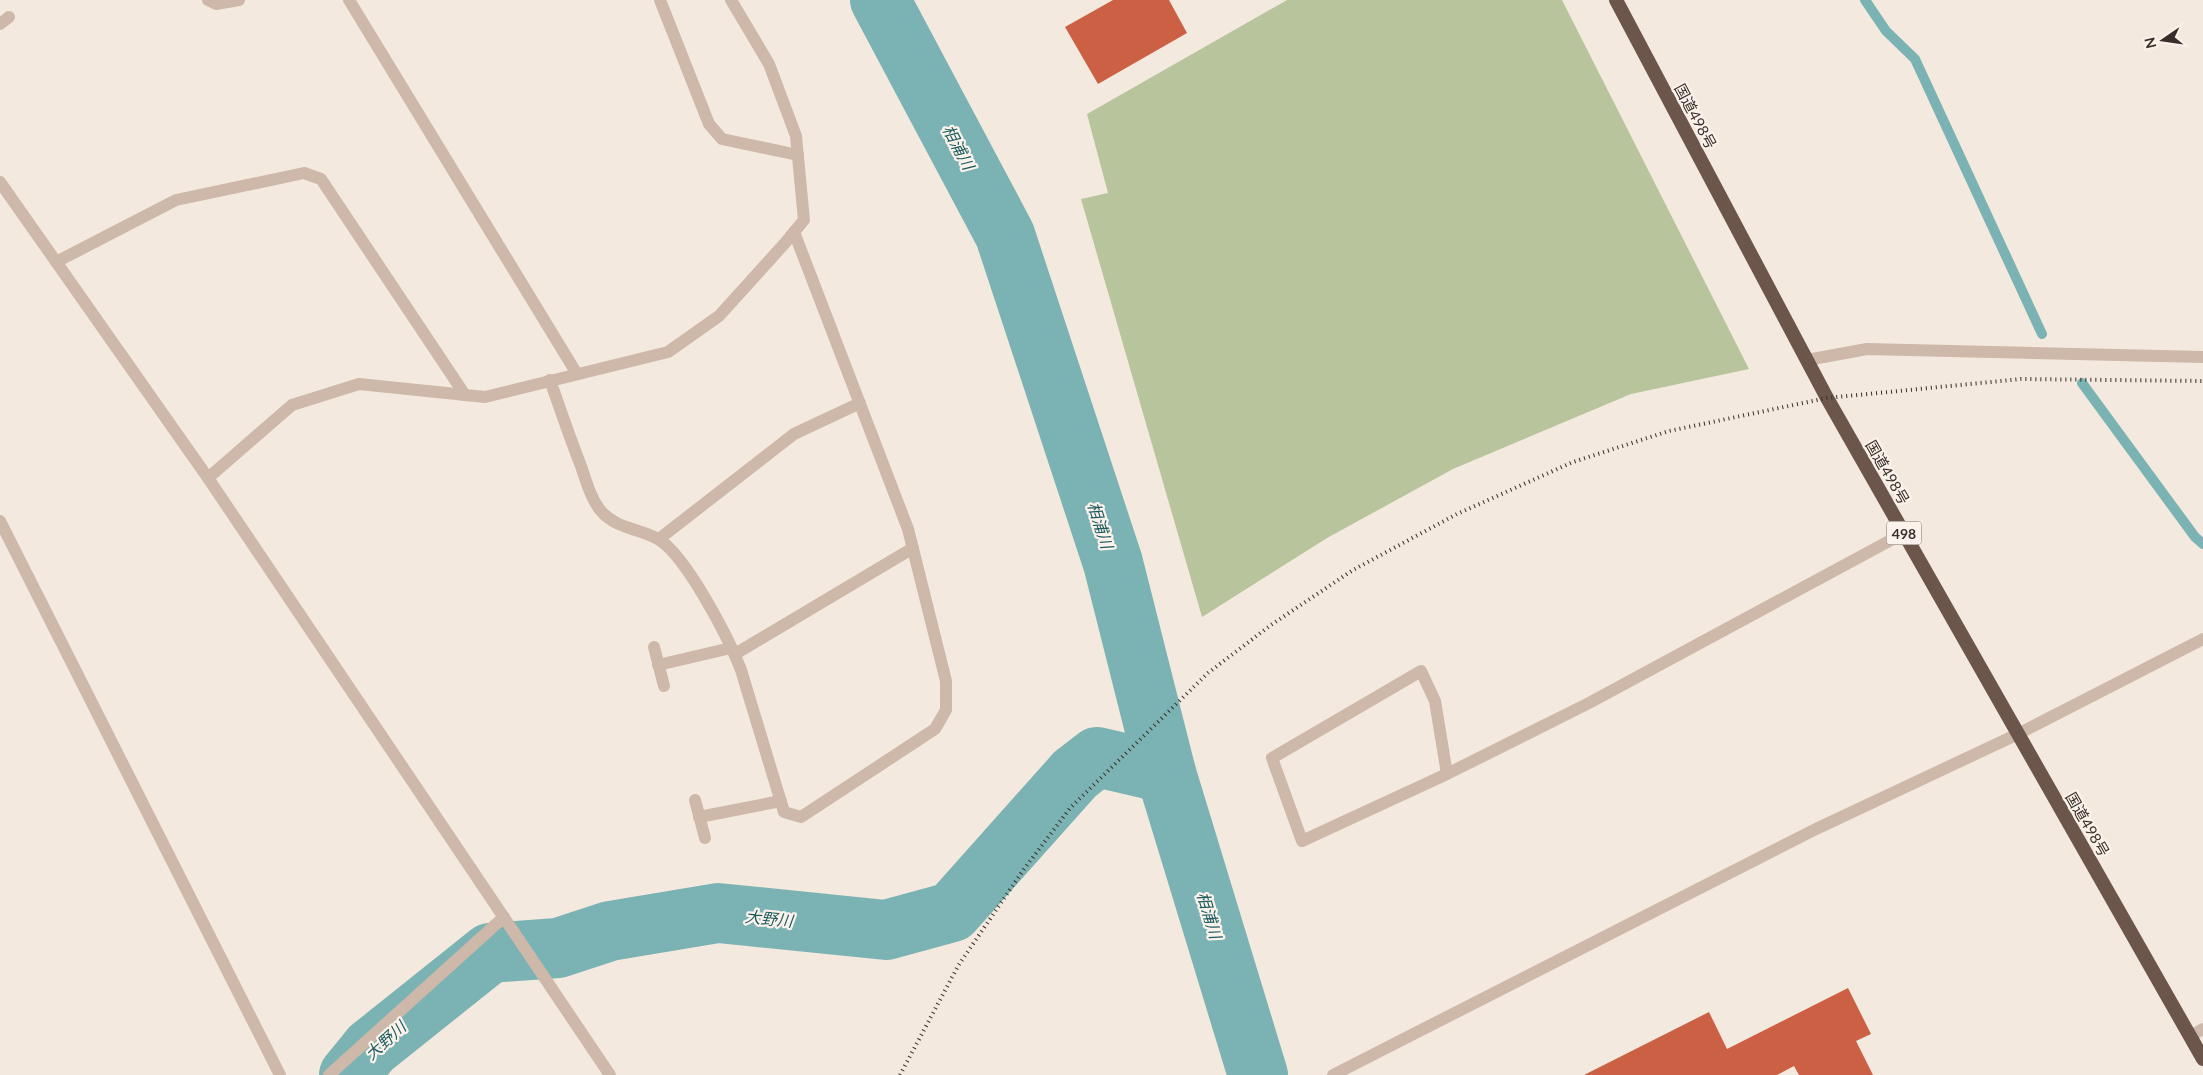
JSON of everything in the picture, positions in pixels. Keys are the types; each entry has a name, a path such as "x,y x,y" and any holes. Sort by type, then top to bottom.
{"highway":[{"name":"国道498号","path":"1616,0 1807,360 2203,1059"}],"street":[{"path":"208,0 216,4 239,0"},
{"path":"349,0 577,374"},
{"path":"660,0 708,124 715,132 722,139 798,155"},
{"path":"208,478 292,405 300,402 360,384 485,397 668,352 719,316 804,220 796,136 769,64 731,0"},
{"path":"56,262 176,200 304,173 321,179 465,394"},
{"path":"0,182 208,478 610,1075"},
{"path":"550,380 590,492 601,511 622,527 659,540 686,568 733,651 784,812 801,817 935,729 946,710 946,681 908,529 794,232"},
{"path":"1807,360 1867,349 2203,357"},
{"path":"659,540 794,434 860,402"},
{"path":"0,521 280,1075"},
{"path":"1447,774 1435,702 1421,671 1272,758 1302,841 1447,774 1589,703 1904,533"},
{"path":"658,665 733,651 913,548"},
{"path":"1333,1075 1816,828 2018,734 2203,639"},
{"path":"654,647 664,686"},
{"path":"695,800 705,838"},
{"path":"699,817 781,801"},
{"path":"329,1075 504,916"},
{"path":"2190,1036 2203,1028"}],"green space":[{"path":"1287,0 1562,0 1749,369 1631,394 1453,469 1327,538 1202,617 1081,199 1108,193 1087,114"}],"building":[{"path":"1113,0 1169,0 1187,33 1098,84 1065,27"},
{"path":"1848,988 1871,1034 1856,1041 1873,1075 1799,1075 1794,1066 1777,1075 1584,1075 1709,1012 1727,1049"}],"waterway":[{"name":"相浦川","path":"880,0 1005,235 1113,563 1166,773 1258,1075"},
{"path":"1865,0 1886,31 1915,59 2042,334"},
{"path":"2082,383 2195,537 2203,544"},
{"name":"大野川","path":"349,1075 371,1048 490,953 558,948 610,931 718,913 886,930 952,912 1075,774 1097,757 1166,773"}],"railway":[{"path":"900,1075 958,966 1024,869 1071,807 1208,673 1271,625 1353,570 1457,514 1573,462 1669,431 1827,398 2021,379 2203,381"}]}
